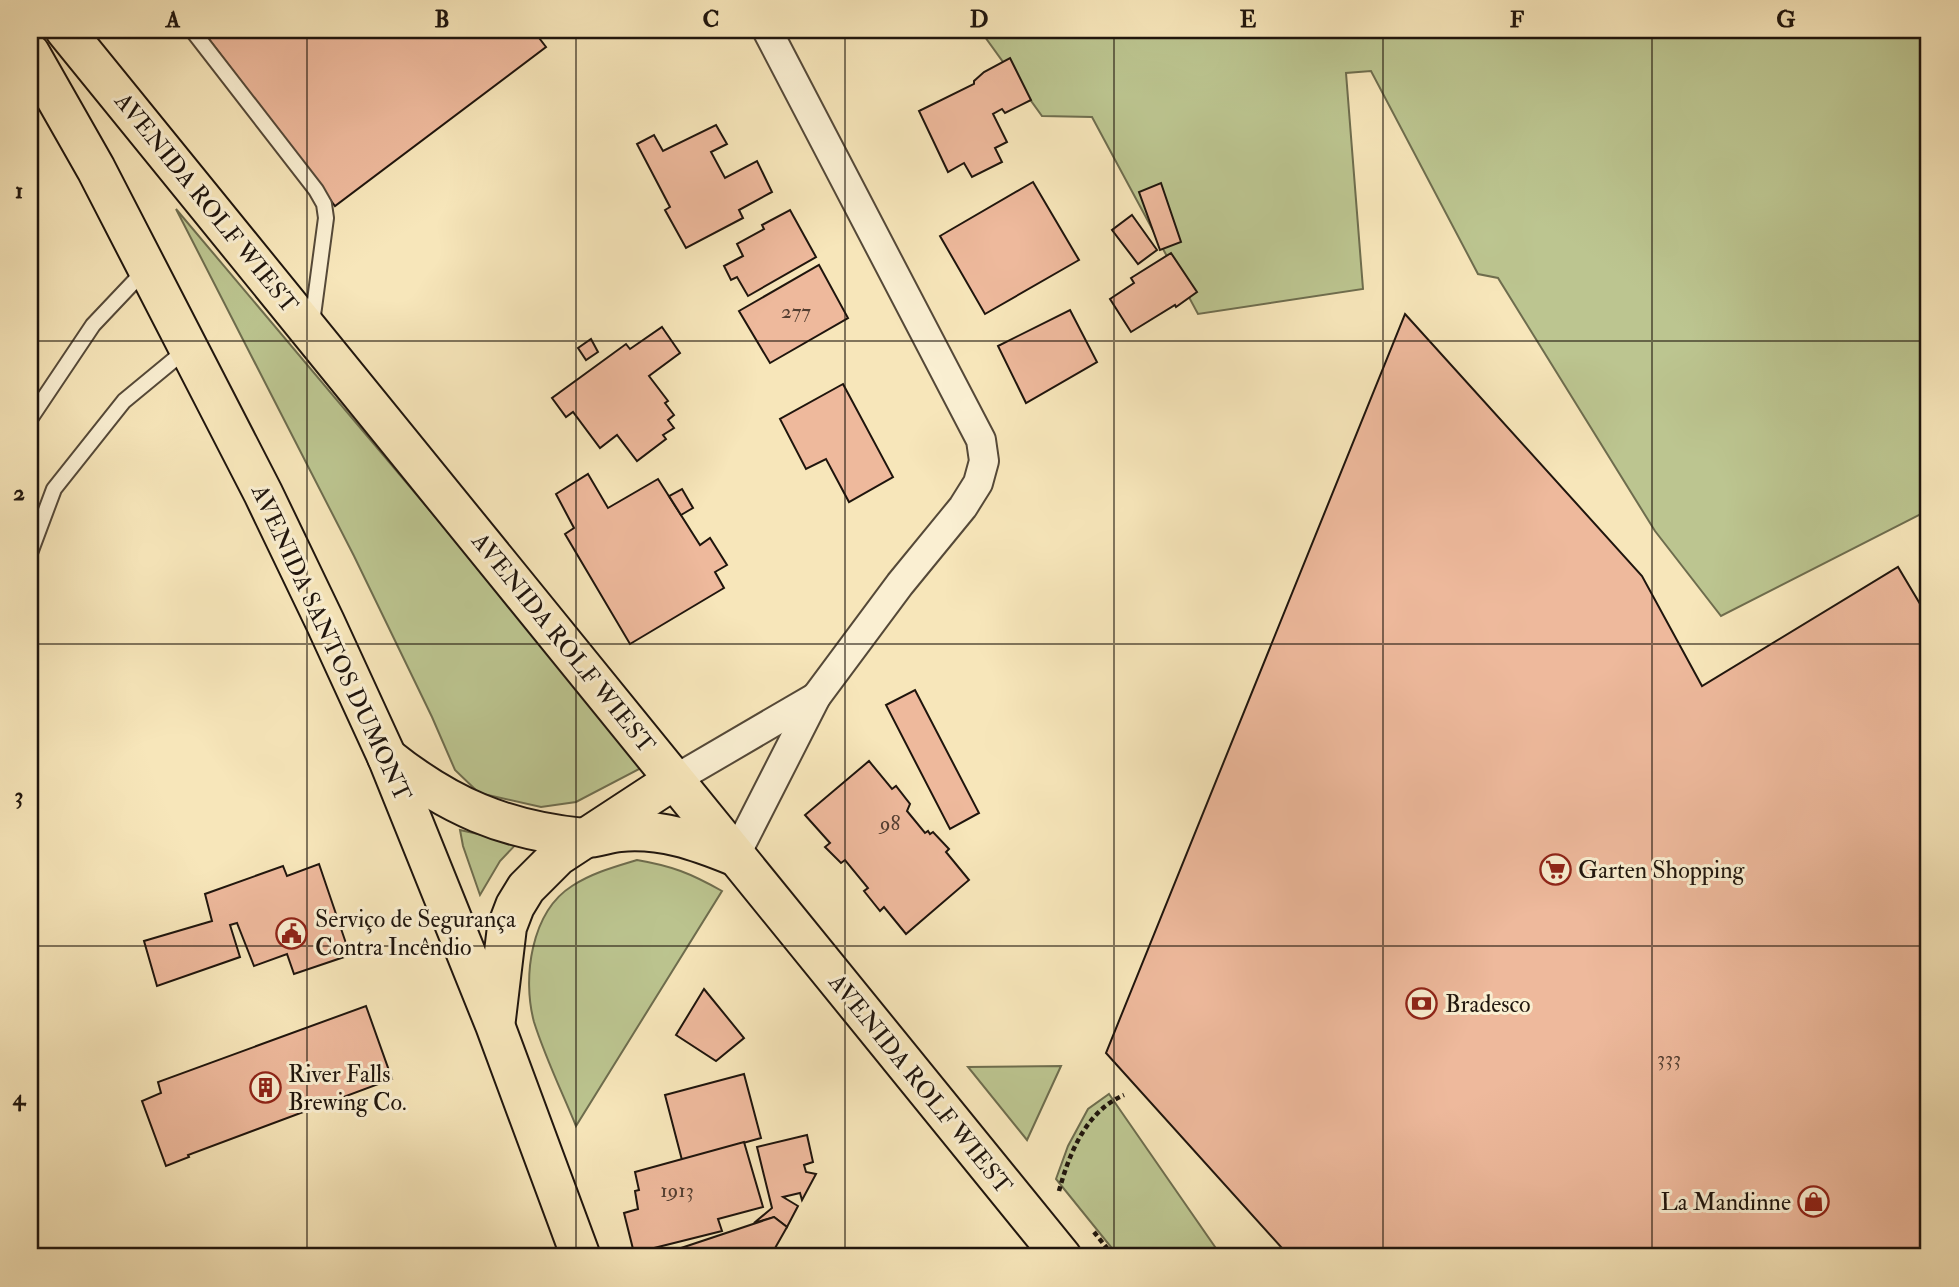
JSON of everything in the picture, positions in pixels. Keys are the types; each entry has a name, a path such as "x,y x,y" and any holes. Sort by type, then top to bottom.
{"main road":[{"name":"AVENIDA ROLF WIEST","path":"65,30 1062,1257"},
{"name":"AVENIDA SANTOS DUMONT","path":"30,53 96,169 263,492 387,757 495,1025 581,1257"},
{"path":"387,757 445,799 512,825 586,838 619,832 654,832 690,838 735,856"},
{"path":"495,1025 508,927 515,906 526,888 558,856 674,780"}],"street":[{"path":"735,856 816,697 900,583 963,507 978,483 984,461 981,440 767,30"},
{"path":"674,780 816,697"}],"lane":[{"path":"192,30 324,204 326,218 310,332"},
{"path":"30,419 93,325 147,268"},
{"path":"30,552 54,489 124,401 188,348"}],"path":[{"path":"1059,1191 1068,1159 1094,1118 1110,1101 1124,1095"}],"green space":[{"path":"980,30 1929,30 1929,510 1721,616 1655,531 1498,278 1478,274 1371,71 1346,73 1363,289 1198,314 1092,117 1042,116"},
{"path":"176,209 645,766 576,802 541,807 479,793 455,770 354,556"},
{"path":"460,830 521,839 500,861 480,895 463,846"},
{"path":"637,860 681,871 722,891 576,1126 534,1022 529,986 533,947 547,912 572,886 587,877"},
{"path":"1061,1066 1027,1140 968,1067"},
{"path":"1109,1094 1222,1257 1119,1257 1056,1179 1068,1146 1088,1109"}],"building":[{"path":"202,30 533,30 546,47 335,206"},
{"path":"1010,58 1031,100 1005,113 1002,109 993,114 1007,142 995,148 1002,162 972,177 964,163 948,172 919,111 974,84 984,72"},
{"path":"716,125 727,144 711,152 725,178 757,161 772,192 739,210 743,218 686,248 665,210 670,207 637,144 654,135 663,151"},
{"path":"1033,182 1079,260 985,314 940,236"},
{"path":"1161,183 1181,242 1160,250 1139,192"},
{"path":"790,210 816,257 748,296 737,277 731,280 724,266 743,256 737,244 764,229 762,225"},
{"path":"1132,215 1157,250 1138,264 1112,230"},
{"path":"1171,253 1197,292 1131,332 1110,299 1134,283 1131,278"},
{"path":"819,265 848,318 770,363 739,311"},
{"path":"1070,310 1097,362 1026,403 998,346"},
{"name":"Garten Shopping","path":"1405,314 1642,576 1702,686 1898,567 1929,619 1929,1257 1290,1257 1106,1053"},
{"path":"662,327 680,353 649,376 668,401 665,403 674,415 668,420 674,428 663,435 666,439 637,461 617,435 600,448 573,412 566,417 552,398 626,344 630,349"},
{"path":"591,339 598,352 586,360 578,348"},
{"path":"843,384 893,477 849,502 826,459 806,469 780,419"},
{"path":"588,474 608,508 658,479 700,545 710,538 727,565 715,572 724,588 630,644 565,534 574,528 556,494"},
{"path":"682,489 693,508 681,515 669,496"},
{"path":"915,690 979,813 950,829 886,705"},
{"path":"869,761 892,789 896,786 910,804 907,811 925,833 933,832 949,849 946,852 969,880 906,934 884,907 880,911 864,891 868,888 845,860 841,863 825,847 830,843 805,815"},
{"name":"Serviço de Segurança Contra Incêndio","path":"319,864 350,955 294,974 287,954 254,966 237,923 230,925 240,957 157,986 144,941 212,921 205,894 283,866 287,876"},
{"path":"704,989 744,1038 716,1061 676,1035"},
{"name":"River Falls Brewing Co.","path":"366,1006 392,1079 188,1155 189,1157 166,1166 142,1101 161,1093 158,1082"},
{"path":"744,1074 761,1138 682,1160 665,1095"},
{"path":"807,1135 813,1162 804,1165 806,1172 816,1174 802,1200 800,1193 783,1197 798,1206 787,1227 774,1217 754,1223 772,1208 757,1147"},
{"path":"744,1142 763,1207 718,1219 722,1231 634,1253 624,1213 638,1209 635,1191 639,1190 635,1172"},
{"path":"774,1217 787,1227 770,1257 654,1257"}],"place":[{"name":"Garten Shopping","path":"1555,870"},
{"name":"Serviço de Segurança Contra Incêndio","path":"292,933"},
{"name":"Bradesco","path":"1422,1004"},
{"name":"River Falls Brewing Co.","path":"265,1088"},
{"name":"La Mandinne","path":"1814,1202"}]}
